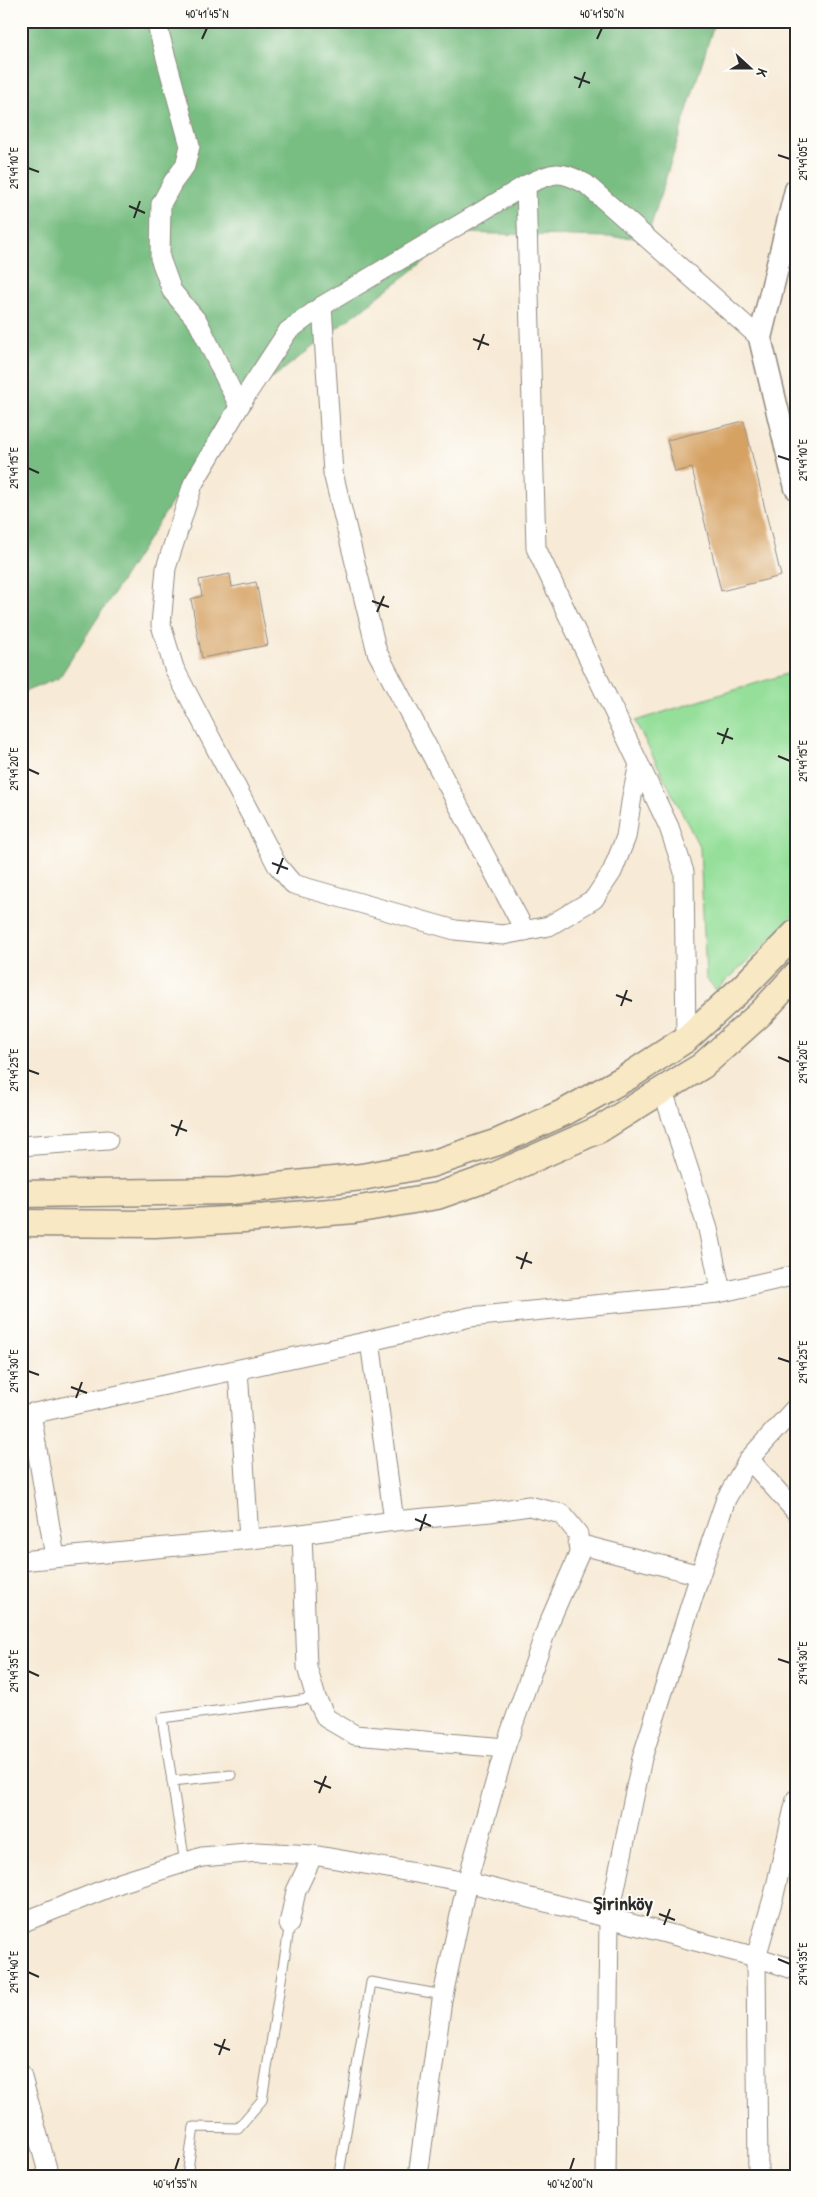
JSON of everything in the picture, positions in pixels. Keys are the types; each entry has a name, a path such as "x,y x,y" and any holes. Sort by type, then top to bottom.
{"main road":[{"path":"21,1194 231,1191 362,1176 431,1164 498,1142 565,1112 629,1076 686,1039 743,987 796,933"},
{"path":"21,1223 155,1224 354,1210 437,1196 494,1176 600,1129 662,1091 702,1066 761,1013 796,975"}],"street":[{"path":"156,21 190,146 186,166 173,182 161,204 160,258 172,292 198,322 239,406"},
{"path":"639,764 626,837 612,872 594,899 550,926 503,935 456,930 293,884 277,865 174,668 161,625 166,568 193,484 239,406 288,331 322,306 526,184 549,174 568,174 586,184 760,338"},
{"path":"526,184 536,548 669,827 684,872 686,1039"},
{"path":"796,190 760,338 796,488"},
{"path":"322,306 334,473 377,652 525,931"},
{"path":"662,1091 708,1229 721,1292"},
{"path":"21,1146 108,1140"},
{"path":"55,1557 26,1415 370,1341 470,1317 721,1292 796,1274"},
{"path":"370,1341 394,1521"},
{"path":"238,1370 249,1538"},
{"path":"606,2176 609,1918 642,1758 726,1499 749,1459 796,1407"},
{"path":"749,1459 796,1512"},
{"path":"21,1561 302,1534 394,1521 490,1512 529,1506 562,1514 578,1534 579,1554 548,1625 505,1748 467,1882 443,1995 418,2176"},
{"path":"302,1534 306,1667 316,1698 326,1718 355,1736 505,1748"},
{"path":"578,1544 700,1575"},
{"path":"758,2176 756,1958 774,1895 796,1799"},
{"path":"21,1922 120,1884 202,1857 257,1852 313,1855 467,1882 609,1918 796,1970"},
{"path":"290,1921 296,1891 313,1855"},
{"path":"21,2074 50,2176"}],"lane":[{"path":"185,1863 162,1718 316,1698"},
{"path":"172,1781 231,1775"},
{"path":"187,2176 194,2127 238,2128 262,2100 290,1921"},
{"path":"341,2175 371,1982 443,1995"}],"green space":[{"path":"21,21 715,21 647,238 461,233 232,409 59,678 21,693"},
{"path":"796,671 796,913 758,952 716,990 706,978 700,848 635,721"}],"building":[{"path":"744,421 781,576 721,591 692,468 675,472 667,440"},
{"path":"230,574 232,587 256,582 268,645 202,658 191,599 202,596 199,580"}],"district":[{"name":"Şirinköy","path":"623,1902"}]}
